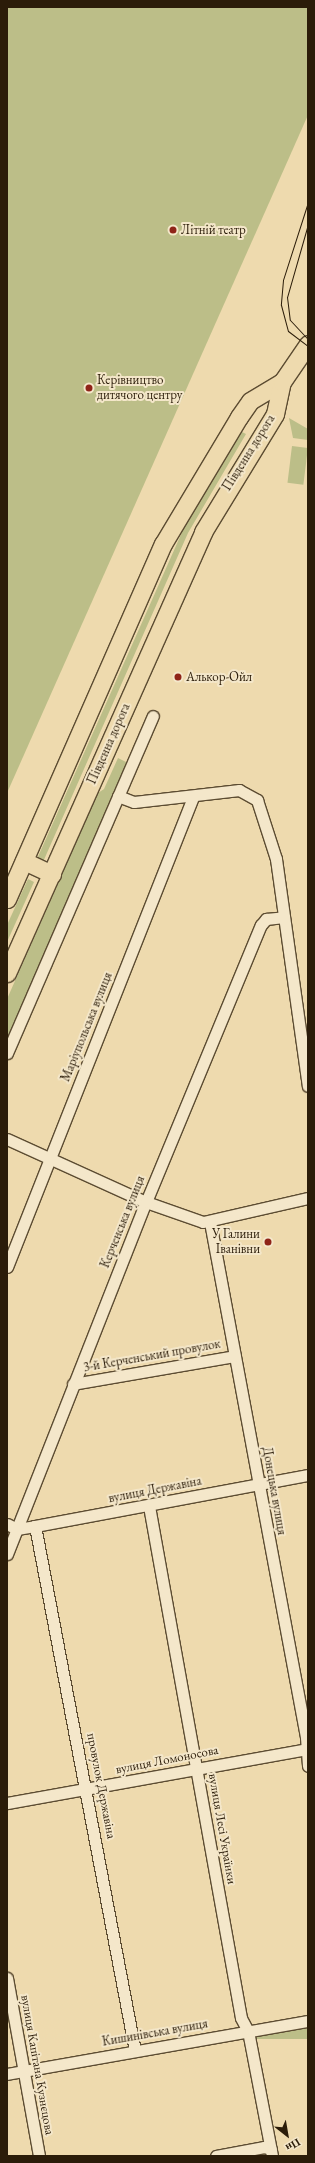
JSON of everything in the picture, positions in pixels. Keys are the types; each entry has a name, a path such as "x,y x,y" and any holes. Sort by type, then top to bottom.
{"main road":[{"path":"282,382 306,353"},
{"name":"Південна дорога","path":"7,898 163,544 250,401 282,382"},
{"name":"Південна дорога","path":"7,973 52,874 178,585 219,502 275,414 282,382"},
{"path":"24,861 52,874"}],"street":[{"path":"7,1053 153,716"},
{"path":"118,796 134,802 193,797 238,790 254,796 261,807 276,859 308,1086"},
{"name":"Маріупольська вулиця","path":"7,1267 193,797"},
{"name":"Керченська вулиця","path":"7,1554 12,1526 73,1384 146,1202 261,925 270,918 284,917"},
{"path":"7,1139 146,1202 210,1222 308,1198"},
{"name":"Донецька вулиця","path":"210,1222 307,1749 308,1766"},
{"name":"3-й Керченський провулок","path":"73,1384 235,1356"},
{"name":"вулиця Державіна","path":"12,1526 35,1526 149,1506 308,1474"},
{"name":"вулиця Лесі Українки","path":"149,1506 242,2018 248,2031 271,2152"},
{"name":"провулок Державіна","path":"35,1526 87,1789 135,2051"},
{"name":"вулиця Ломоносова","path":"7,1803 197,1767 307,1749"},
{"name":"вулиця Капітана Кузнєцова","path":"7,1978 39,2156"},
{"name":"Кишинівська вулиця","path":"7,2074 308,2020"},
{"path":"216,2156 264,2147 271,2152"}],"green space":[{"path":"7,7 308,7 308,115 7,793"},
{"path":"289,418 308,429 308,440 293,438"},
{"path":"242,432 246,434 188,533 43,862 37,859 183,530"},
{"path":"292,446 308,448 303,485 287,483"},
{"path":"118,758 128,763 7,1043 7,999 98,793 104,789"},
{"path":"28,879 34,882 7,942 7,925"},
{"path":"256,2026 308,2026 308,2039 256,2039"}],"tram line":[{"path":"308,202 283,280 281,305 288,331 308,346"},
{"path":"308,224 287,297 290,320 308,339"}],"place":[{"name":"Літній театр","path":"173,230"},
{"name":"Керівництво дитячого центру","path":"89,388"},
{"name":"Алькор-Ойл","path":"178,677"},
{"name":"У Галини Іванівни","path":"268,1242"}]}
